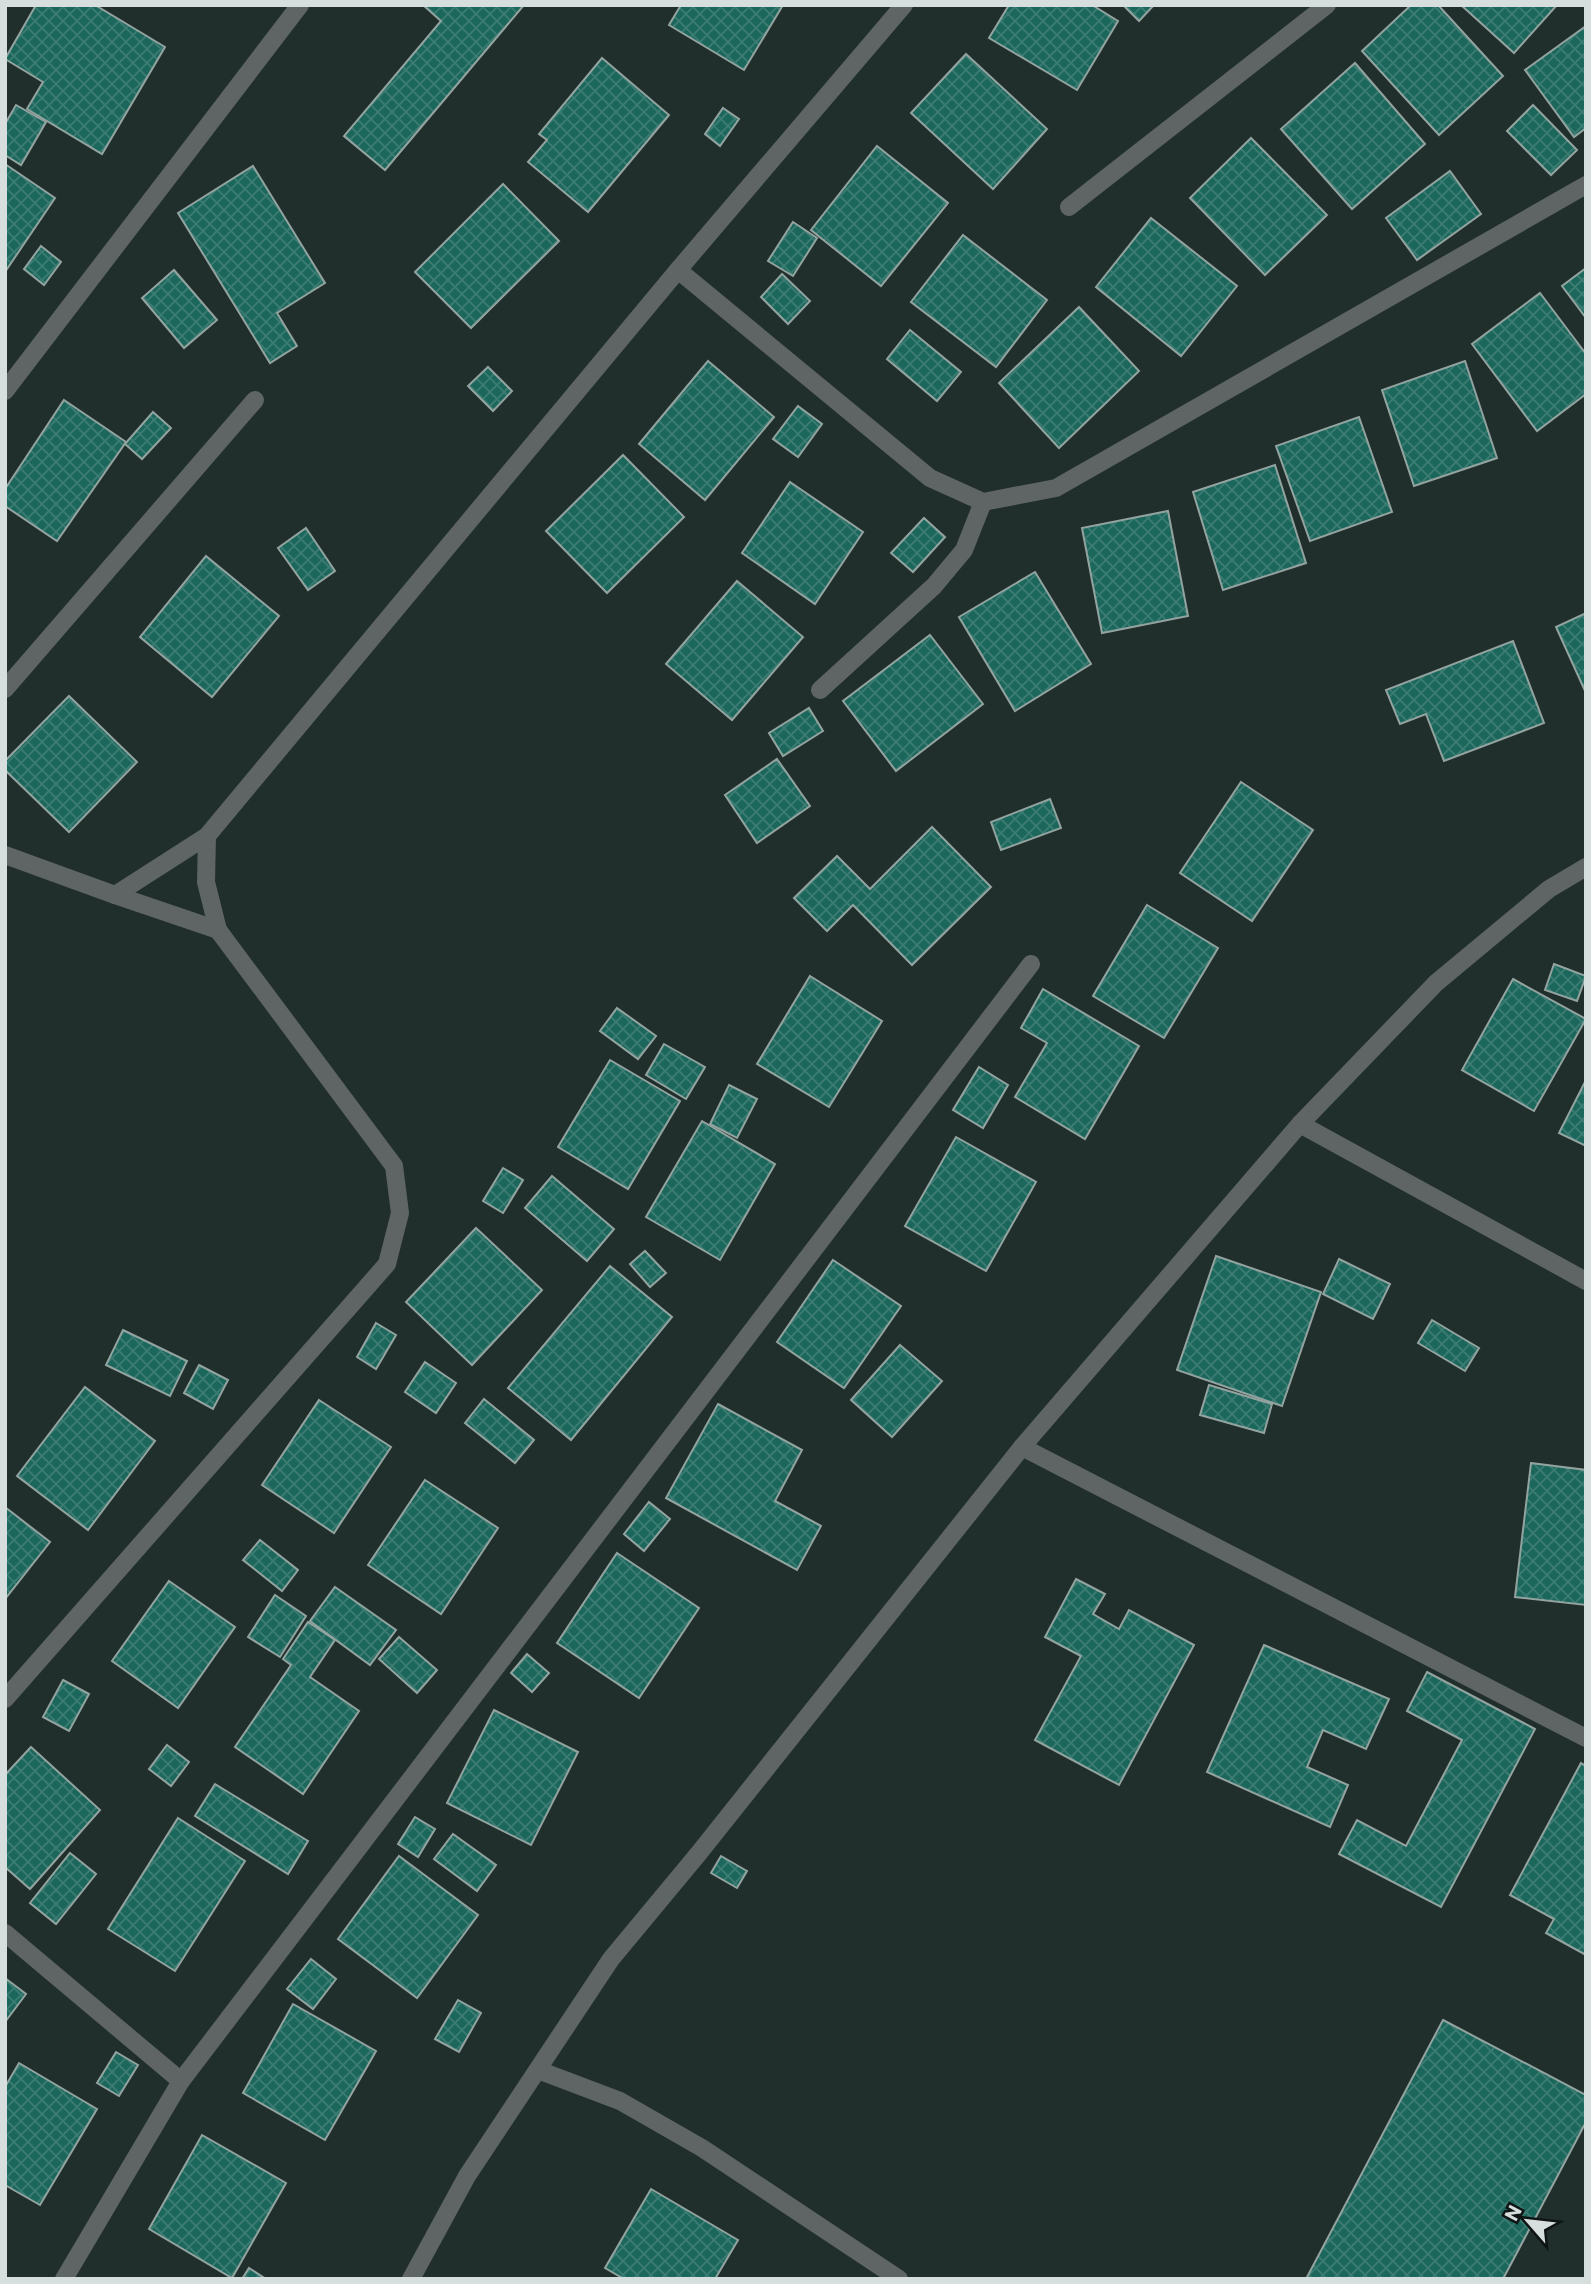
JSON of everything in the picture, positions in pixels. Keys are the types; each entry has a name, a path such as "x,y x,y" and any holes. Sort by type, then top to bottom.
{"street":[{"path":"5,391 300,5"},
{"path":"115,895 207,836 678,270 904,5"},
{"path":"1069,207 1327,5"},
{"path":"678,270 930,478 983,502 1056,488 1586,185"},
{"path":"5,689 255,400"},
{"path":"820,690 934,586 964,550 983,502"},
{"path":"5,1699 387,1264 400,1213 394,1166 218,930 206,883 207,836"},
{"path":"5,855 218,930"},
{"path":"411,2279 467,2176 611,1959 707,1843 1022,1447 1300,1124 1436,983 1549,889 1586,867"},
{"path":"65,2278 181,2081 1031,964"},
{"path":"1300,1124 1586,1281"},
{"path":"1022,1447 1586,1738"},
{"path":"5,1933 181,2081"},
{"path":"538,2070 620,2101 702,2148 899,2279"}],"building":[{"path":"36,5 95,5 165,47 102,154 27,109 43,82 5,59"},
{"path":"423,5 524,5 385,170 344,136 441,21"},
{"path":"681,5 783,5 744,70 669,25"},
{"path":"1009,5 1092,5 1118,21 1077,90 989,38"},
{"path":"1123,5 1154,5 1139,21"},
{"path":"1411,5 1438,5 1503,76 1439,135 1362,51"},
{"path":"1461,5 1557,5 1514,53"},
{"path":"1586,26 1586,128 1574,137 1525,70"},
{"path":"966,54 1047,129 993,189 911,113"},
{"path":"602,58 669,115 588,212 528,162 547,140 539,134"},
{"path":"1355,63 1425,144 1352,209 1281,129"},
{"path":"16,105 46,122 21,165 5,155 5,124"},
{"path":"1533,105 1577,150 1551,175 1507,131"},
{"path":"723,108 739,119 720,146 705,134"},
{"path":"1251,138 1327,215 1265,275 1190,198"},
{"path":"877,146 948,203 881,286 811,230"},
{"path":"5,164 55,198 5,272"},
{"path":"253,166 325,283 277,313 297,346 270,363 178,213"},
{"path":"1450,171 1481,214 1417,260 1386,218"},
{"path":"503,184 559,241 471,328 415,272"},
{"path":"1151,218 1237,286 1181,356 1096,287"},
{"path":"793,222 817,238 793,276 768,261"},
{"path":"963,235 1047,300 996,367 911,302"},
{"path":"41,246 61,262 44,285 24,269"},
{"path":"1586,268 1586,318 1562,286"},
{"path":"174,270 217,320 184,348 142,298"},
{"path":"782,274 810,301 788,324 761,297"},
{"path":"1540,293 1586,354 1586,394 1537,431 1472,344"},
{"path":"1079,307 1139,371 1059,448 999,383"},
{"path":"910,330 961,372 937,401 887,359"},
{"path":"708,361 774,417 705,500 639,444"},
{"path":"1465,361 1497,458 1414,486 1382,390"},
{"path":"488,367 512,391 493,411 468,386"},
{"path":"64,400 126,442 57,541 5,506 5,489"},
{"path":"798,406 822,424 798,457 773,439"},
{"path":"153,412 171,428 142,459 125,444"},
{"path":"1359,417 1392,512 1310,541 1276,446"},
{"path":"623,455 684,517 607,593 546,531"},
{"path":"1275,465 1306,563 1223,590 1193,492"},
{"path":"790,482 863,532 815,604 742,553"},
{"path":"1168,511 1188,616 1102,633 1082,528"},
{"path":"924,518 945,537 913,572 891,553"},
{"path":"306,528 335,571 308,590 278,548"},
{"path":"206,556 279,616 212,697 140,637"},
{"path":"1035,572 1091,664 1015,711 959,617"},
{"path":"737,581 803,637 732,720 666,664"},
{"path":"1586,613 1586,693 1556,627"},
{"path":"930,635 983,704 896,771 843,701"},
{"path":"1513,641 1544,723 1444,761 1426,714 1400,724 1386,690"},
{"path":"69,696 137,762 69,832 5,770 5,761"},
{"path":"809,708 823,731 783,756 769,733"},
{"path":"777,759 810,806 757,843 725,795"},
{"path":"1241,782 1313,830 1252,921 1180,873"},
{"path":"1050,799 1061,828 1001,850 991,822"},
{"path":"932,827 991,887 912,965 853,905 827,931 794,898 837,856 870,889"},
{"path":"1147,905 1218,948 1164,1038 1093,996"},
{"path":"1554,964 1586,976 1577,1001 1545,990"},
{"path":"810,976 882,1021 829,1107 757,1064"},
{"path":"1513,979 1586,1019 1534,1111 1462,1070"},
{"path":"1043,989 1139,1046 1085,1139 1015,1097 1047,1043 1021,1028"},
{"path":"617,1008 656,1036 638,1059 600,1031"},
{"path":"664,1044 705,1067 686,1099 646,1075"},
{"path":"610,1060 680,1101 628,1189 558,1147"},
{"path":"979,1067 1008,1085 983,1128 953,1110"},
{"path":"1586,1080 1586,1146 1559,1133"},
{"path":"729,1085 757,1099 737,1138 710,1124"},
{"path":"702,1121 775,1164 720,1260 646,1217"},
{"path":"956,1137 1036,1182 986,1271 905,1226"},
{"path":"503,1168 523,1180 503,1213 483,1201"},
{"path":"552,1176 614,1229 587,1261 525,1208"},
{"path":"476,1228 542,1290 472,1365 406,1302"},
{"path":"645,1251 666,1273 650,1287 630,1264"},
{"path":"1216,1256 1321,1292 1282,1406 1177,1370"},
{"path":"1339,1259 1390,1284 1373,1319 1323,1294"},
{"path":"833,1260 901,1306 844,1388 777,1342"},
{"path":"610,1266 672,1317 571,1440 508,1388"},
{"path":"1432,1320 1479,1348 1465,1371 1418,1343"},
{"path":"376,1323 396,1335 376,1369 357,1357"},
{"path":"123,1330 187,1361 170,1396 106,1365"},
{"path":"900,1345 942,1381 892,1437 851,1400"},
{"path":"425,1362 456,1383 436,1413 405,1392"},
{"path":"199,1365 228,1380 213,1409 184,1393"},
{"path":"1209,1385 1272,1404 1264,1433 1200,1415"},
{"path":"85,1387 155,1441 88,1530 17,1476"},
{"path":"484,1399 534,1440 515,1463 465,1423"},
{"path":"319,1400 391,1447 334,1533 262,1485"},
{"path":"718,1404 802,1450 775,1501 821,1526 797,1570 666,1498"},
{"path":"1531,1463 1586,1470 1586,1605 1515,1597"},
{"path":"425,1480 498,1528 441,1614 368,1565"},
{"path":"649,1502 670,1519 644,1551 624,1534"},
{"path":"5,1507 50,1542 5,1599"},
{"path":"260,1540 298,1570 282,1591 243,1560"},
{"path":"617,1553 699,1608 639,1698 557,1643"},
{"path":"1076,1579 1105,1594 1093,1614 1119,1629 1129,1610 1194,1645 1119,1785 1035,1740 1081,1656 1045,1637"},
{"path":"169,1581 235,1627 178,1708 112,1661"},
{"path":"335,1587 396,1630 370,1665 310,1621"},
{"path":"275,1595 306,1616 280,1657 248,1637"},
{"path":"308,1622 335,1640 310,1677 359,1711 303,1794 235,1747 291,1665 283,1659"},
{"path":"399,1637 437,1670 417,1693 379,1659"},
{"path":"1264,1645 1389,1699 1366,1749 1323,1730 1307,1767 1348,1785 1330,1827 1207,1772"},
{"path":"527,1654 549,1673 532,1692 511,1673"},
{"path":"1427,1672 1535,1729 1441,1907 1339,1854 1357,1820 1406,1846 1462,1740 1407,1711"},
{"path":"63,1680 89,1694 69,1731 43,1717"},
{"path":"494,1710 578,1752 531,1845 447,1803"},
{"path":"167,1745 189,1762 171,1786 149,1769"},
{"path":"31,1747 100,1810 30,1889 5,1867 5,1775"},
{"path":"1581,1763 1586,1766 1586,1955 1546,1933 1554,1919 1510,1895"},
{"path":"215,1784 308,1841 288,1874 195,1816"},
{"path":"415,1817 435,1829 418,1857 398,1844"},
{"path":"178,1818 245,1861 175,1971 108,1929"},
{"path":"453,1834 496,1865 477,1891 434,1859"},
{"path":"70,1853 96,1874 56,1924 30,1903"},
{"path":"399,1856 478,1915 417,1998 338,1939"},
{"path":"721,1856 747,1871 737,1888 711,1873"},
{"path":"311,1959 336,1979 313,2009 287,1989"},
{"path":"5,1978 26,1994 5,2022"},
{"path":"458,2000 481,2013 459,2052 435,2039"},
{"path":"293,2004 376,2051 325,2140 243,2093"},
{"path":"1443,2020 1586,2095 1586,2122 1503,2279 1306,2279"},
{"path":"116,2052 138,2065 119,2096 97,2083"},
{"path":"19,2063 97,2109 40,2205 5,2185 5,2087"},
{"path":"202,2135 286,2183 232,2278 149,2229"},
{"path":"651,2189 738,2240 715,2279 624,2279 605,2268"},
{"path":"249,2268 266,2279 242,2279"}]}
